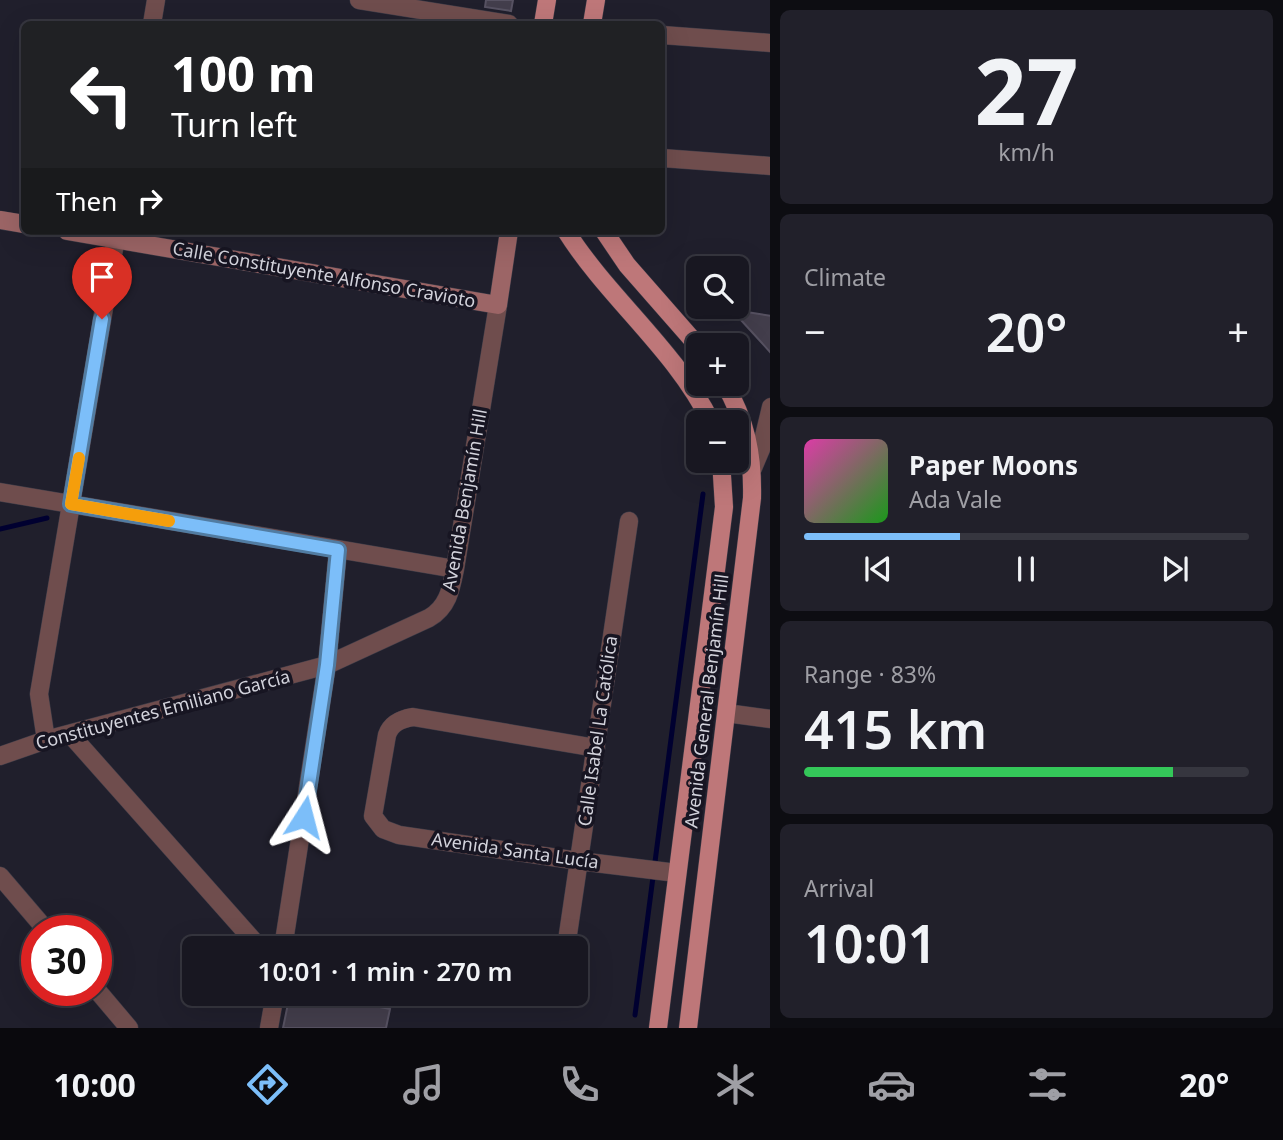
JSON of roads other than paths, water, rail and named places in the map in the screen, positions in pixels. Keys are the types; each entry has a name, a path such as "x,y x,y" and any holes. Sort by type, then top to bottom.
{"main road":[{"path":"544,21 547,0"},
{"path":"592,21 596,0"},
{"path":"569,235 606,284 673,362 703,410"},
{"path":"607,235 627,265 687,333"},
{"name":"Avenida General Benjamín Hill","path":"688,1028 752,498 753,468 746,430 731,396"},
{"name":"Avenida General Benjamín Hill","path":"658,1028 671,872 724,507 722,473"}],"street":[{"path":"152,21 156,0"},
{"path":"359,0 490,21"},
{"path":"665,34 770,43"},
{"path":"665,158 770,166"},
{"path":"0,219 21,223"},
{"path":"46,740 39,694 116,235"},
{"name":"Calle Constituyente Alfonso Cravioto","path":"116,235 498,305"},
{"path":"498,305 508,235"},
{"name":"Avenida Benjamín Hill","path":"327,665 435,614 447,599 498,305"},
{"path":"753,468 761,449 770,407"},
{"path":"0,492 454,569"},
{"name":"Calle Isabel La Católica","path":"568,936 629,521"},
{"path":"286,936 327,665 338,550"},
{"name":"Constituyentes Emiliano García","path":"0,756 46,740 327,665"},
{"path":"726,713 770,719"},
{"name":"Avenida Santa Lucía","path":"596,748 413,717 401,719 389,729 373,816 383,829 399,835 671,872"},
{"path":"70,734 249,936"},
{"path":"0,876 33,915"},
{"path":"110,1006 129,1028"},
{"path":"268,1028 273,1006"}],"waterway":[{"path":"635,1015 703,494"},
{"path":"0,529 47,518"}]}
